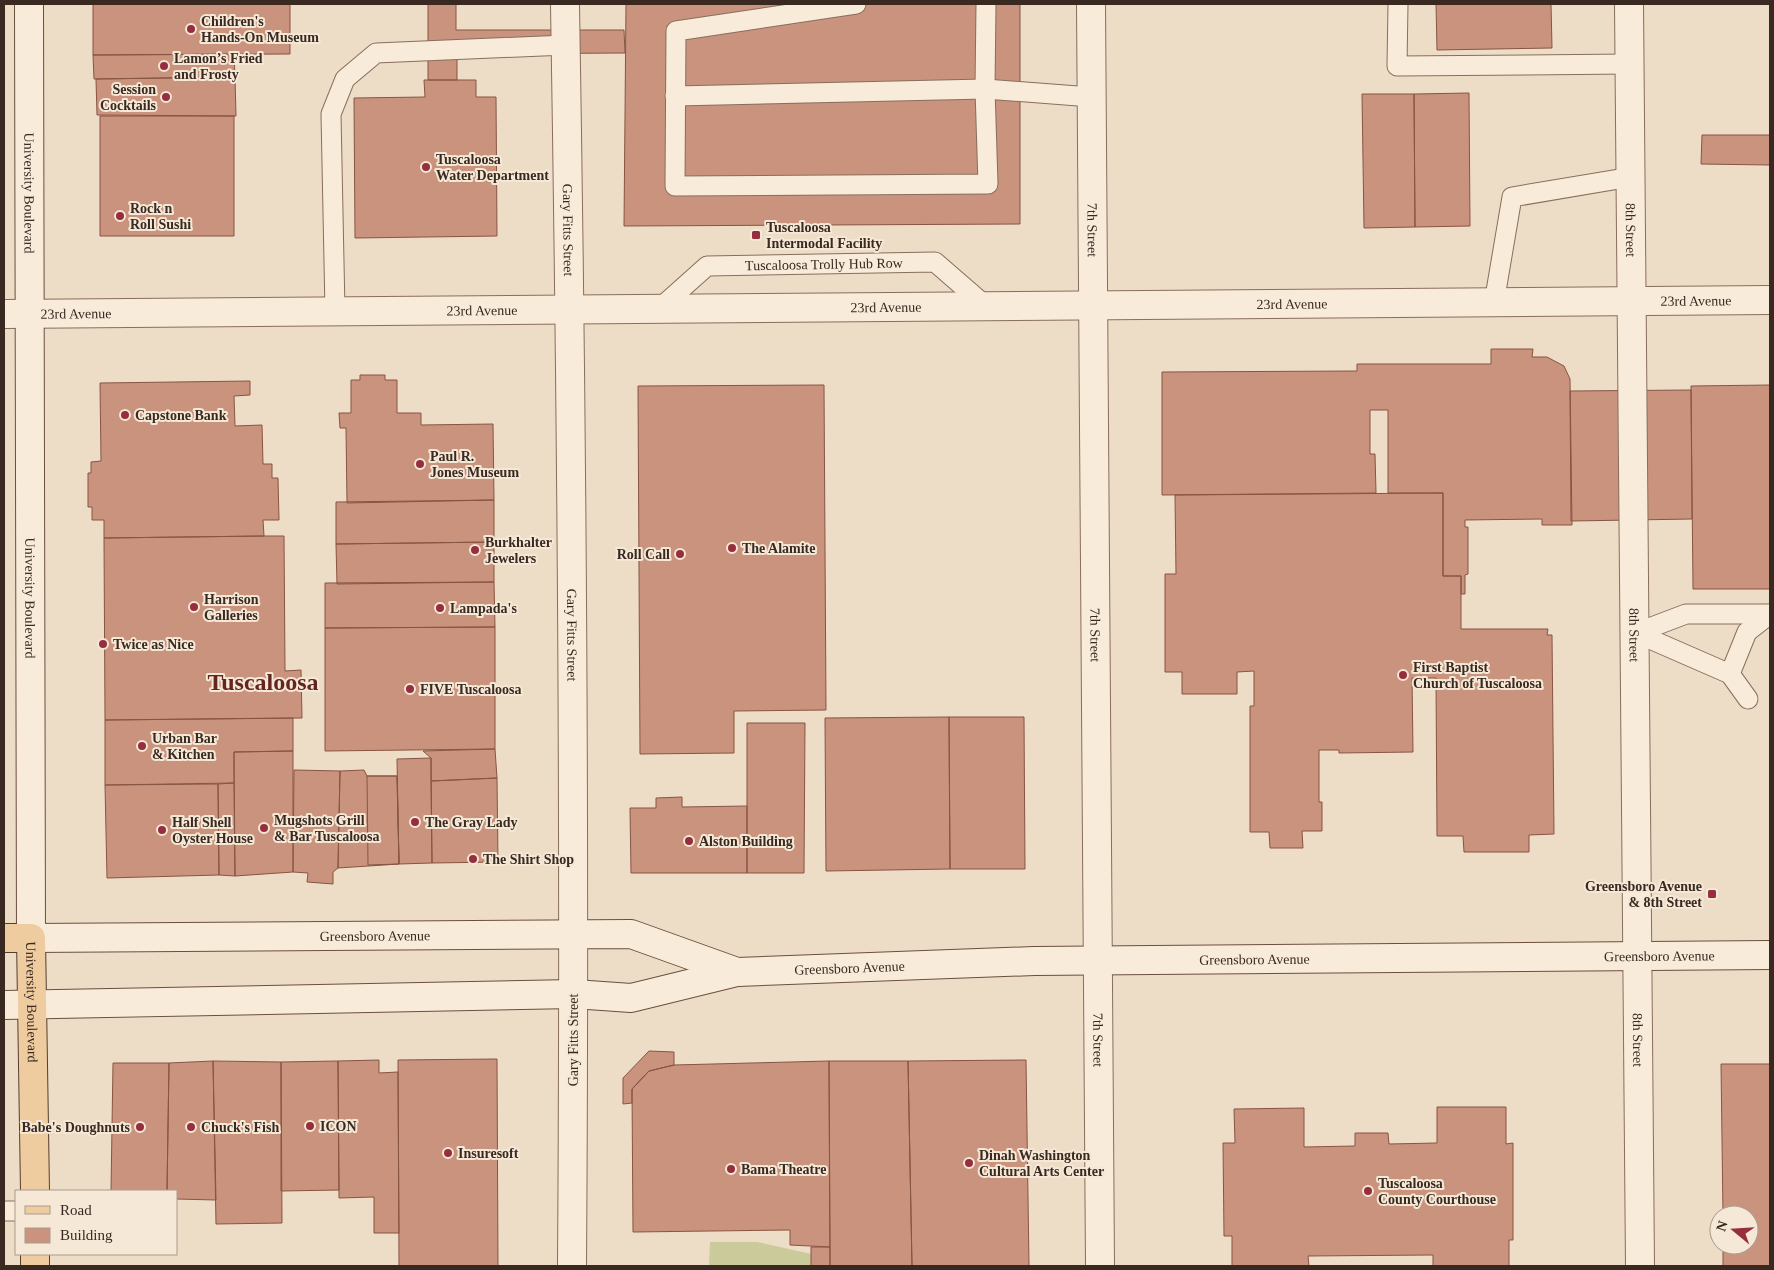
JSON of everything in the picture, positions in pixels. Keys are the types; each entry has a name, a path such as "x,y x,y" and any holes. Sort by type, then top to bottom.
{"main road":[{"name":"Greensboro Avenue","path":"4,938 31,938"},
{"name":"University Boulevard","path":"31,938 34,1190"}],"street":[{"name":"University Boulevard","path":"28,4 31,938"},
{"name":"Gary Fitts Street","path":"565,4 570,308 574,994 572,1266"},
{"name":"7th Street","path":"1091,4 1100,1266"},
{"name":"8th Street","path":"1629,4 1639,956 1640,1266"},
{"name":"23rd Avenue","path":"4,314 570,308 988,308 1770,300"},
{"name":"Greensboro Avenue","path":"31,938 631,934 737,972"},
{"name":"Greensboro Avenue","path":"4,1005 574,994 630,998 737,972 1098,961 1770,955"}],"lane":[{"path":"856,4 676,31 675,186 988,184 985,89 986,4"},
{"path":"1398,4 1397,66 1630,64"},
{"path":"336,311 331,114 346,79 376,53 566,45"},
{"path":"676,96 985,89 1091,97"},
{"path":"1494,303 1512,196 1631,177"},
{"name":"Tuscaloosa Trolly Hub Row","path":"660,308 707,266 935,262 988,308"},
{"path":"1636,633 1686,614 1770,614"},
{"path":"1730,674 1747,632 1770,614"},
{"path":"1636,633 1730,674 1748,699"}],"shaded area":[{"path":"710,1242 757,1242 811,1254 811,1266 709,1266"}],"building":[{"name":"Children's Hands-On Museum","path":"93,4 290,4 290,54 93,55"},
{"path":"428,4 456,4 456,30 624,30 625,53 457,54 457,80 428,80"},
{"path":"626,4 1020,4 1020,224 624,226"},
{"path":"1436,4 1551,4 1552,48 1437,50"},
{"name":"Lamon’s Fried and Frosty","path":"234,54 235,77 94,79 93,55"},
{"name":"Session Cocktails","path":"235,77 236,116 97,115 96,79"},
{"name":"Tuscaloosa Water Department","path":"424,80 476,80 476,97 496,97 497,236 355,238 354,98 425,97"},
{"path":"1469,93 1470,226 1415,227 1414,94"},
{"path":"1362,94 1414,94 1415,227 1364,228"},
{"path":"100,116 234,116 234,236 100,236"},
{"path":"1702,135 1770,135 1770,165 1701,164"},
{"path":"1491,349 1533,349 1532,357 1547,357 1564,366 1570,379 1572,525 1542,525 1542,519 1465,520 1465,527 1468,527 1468,574 1465,575 1465,594 1461,594 1461,576 1443,576 1443,493 1388,493 1388,410 1370,410 1370,454 1375,454 1376,493 1162,495 1162,372 1357,371 1357,364 1491,364"},
{"name":"Paul R. Jones Museum","path":"360,375 385,375 385,380 397,380 397,413 421,413 421,425 493,424 494,500 347,503 346,428 340,428 339,413 351,413 351,380 360,380"},
{"path":"250,381 250,395 234,396 235,426 262,425 263,464 272,464 272,478 278,478 279,520 263,520 264,536 104,538 104,520 92,520 92,507 88,507 88,473 91,473 91,462 101,461 100,383"},
{"name":"The Alamite","path":"824,385 826,710 734,711 734,753 640,754 638,386"},
{"path":"1770,385 1770,589 1693,589 1691,386"},
{"path":"1691,390 1692,519 1571,521 1570,391"},
{"name":"First Baptist Church of Tuscaloosa","path":"1443,493 1443,576 1461,576 1461,629 1548,629 1547,635 1552,635 1554,834 1529,835 1529,852 1464,852 1463,836 1437,836 1436,678 1412,678 1413,752 1339,753 1339,750 1319,750 1319,802 1322,802 1322,831 1302,831 1303,848 1270,848 1269,832 1250,832 1250,706 1254,706 1254,671 1237,672 1237,694 1182,694 1182,672 1165,672 1165,574 1176,574 1175,495"},
{"path":"494,500 494,542 336,544 336,502"},
{"path":"284,536 285,671 301,670 302,718 105,720 104,538"},
{"path":"494,542 494,582 337,584 336,544"},
{"path":"494,582 495,627 325,628 325,583"},
{"name":"FIVE Tuscaloosa","path":"495,627 495,749 325,751 325,628"},
{"path":"949,717 950,869 826,871 825,718"},
{"path":"949,717 1024,717 1025,869 950,869"},
{"path":"293,718 293,751 234,752 234,783 105,785 105,720"},
{"path":"747,723 805,723 804,873 747,873"},
{"path":"495,749 497,778 431,781 431,758 423,751"},
{"name":"Mugshots Grill & Bar Tuscaloosa","path":"293,751 293,872 235,876 234,752"},
{"name":"The Gray Lady","path":"431,758 432,863 399,864 397,759"},
{"path":"294,770 340,771 338,868 333,872 333,884 307,882 308,873 293,872"},
{"path":"364,770 367,776 397,776 399,864 338,868 340,771"},
{"path":"367,776 397,776 399,864 368,865"},
{"path":"497,778 498,862 432,863 431,781"},
{"path":"234,783 235,876 219,875 218,784"},
{"name":"Half Shell Oyster House","path":"218,784 219,875 107,878 105,785"},
{"name":"Alston Building","path":"682,797 682,807 747,806 747,873 631,873 630,808 656,808 656,798"},
{"path":"649,1051 674,1052 674,1065 649,1071 632,1089 632,1103 623,1104 623,1078"},
{"name":"Insuresoft","path":"497,1059 498,1266 399,1266 398,1060"},
{"path":"379,1060 379,1073 398,1072 399,1233 374,1233 374,1197 339,1198 338,1061"},
{"name":"Dinah Washington Cultural Arts Center","path":"1026,1060 1029,1266 912,1266 908,1061"},
{"name":"Chuck's Fish","path":"213,1061 216,1200 178,1199 178,1190 167,1190 169,1063"},
{"path":"213,1061 281,1062 282,1223 216,1224"},
{"name":"ICON","path":"338,1061 339,1190 281,1191 281,1062"},
{"path":"829,1061 908,1061 912,1266 830,1266"},
{"name":"Bama Theatre","path":"829,1061 830,1247 790,1245 790,1230 633,1232 632,1089 649,1071 674,1065"},
{"name":"Babe's Doughnuts","path":"113,1063 169,1063 167,1190 111,1190"},
{"path":"1721,1064 1770,1064 1770,1266 1723,1266 1723,1255 1759,1255 1759,1205 1723,1205"},
{"name":"Tuscaloosa County Courthouse","path":"1437,1107 1506,1107 1506,1144 1513,1143 1513,1240 1509,1240 1509,1266 1433,1266 1433,1255 1308,1256 1309,1266 1232,1266 1232,1236 1224,1236 1223,1143 1235,1143 1234,1109 1304,1108 1304,1147 1355,1146 1355,1133 1388,1133 1389,1144 1437,1143"},
{"path":"811,1247 830,1247 830,1266 811,1266"}],"place":[{"name":"Children's Hands-On Museum","path":"191,29"},
{"name":"Lamon’s Fried and Frosty","path":"164,66"},
{"name":"Session Cocktails","path":"166,97"},
{"name":"Tuscaloosa Water Department","path":"426,167"},
{"name":"Rock n Roll Sushi","path":"120,216"},
{"name":"Tuscaloosa Intermodal Facility","path":"756,235"},
{"name":"Capstone Bank","path":"125,415"},
{"name":"Paul R. Jones Museum","path":"420,464"},
{"name":"The Alamite","path":"732,548"},
{"name":"Burkhalter Jewelers","path":"475,550"},
{"name":"Roll Call","path":"680,554"},
{"name":"Harrison Galleries","path":"194,607"},
{"name":"Lampada's","path":"440,608"},
{"name":"Twice as Nice","path":"103,644"},
{"name":"First Baptist Church of Tuscaloosa","path":"1403,675"},
{"name":"FIVE Tuscaloosa","path":"410,689"},
{"name":"Urban Bar & Kitchen","path":"142,746"},
{"name":"The Gray Lady","path":"415,822"},
{"name":"Mugshots Grill & Bar Tuscaloosa","path":"264,828"},
{"name":"Half Shell Oyster House","path":"162,830"},
{"name":"Alston Building","path":"689,841"},
{"name":"The Shirt Shop","path":"473,859"},
{"name":"Greensboro Avenue & 8th Street","path":"1712,894"},
{"name":"ICON","path":"310,1126"},
{"name":"Babe's Doughnuts","path":"140,1127"},
{"name":"Chuck's Fish","path":"191,1127"},
{"name":"Insuresoft","path":"448,1153"},
{"name":"Dinah Washington Cultural Arts Center","path":"969,1163"},
{"name":"Bama Theatre","path":"731,1169"},
{"name":"Tuscaloosa County Courthouse","path":"1368,1191"}],"district":[{"name":"Tuscaloosa","path":"263,682"}]}
